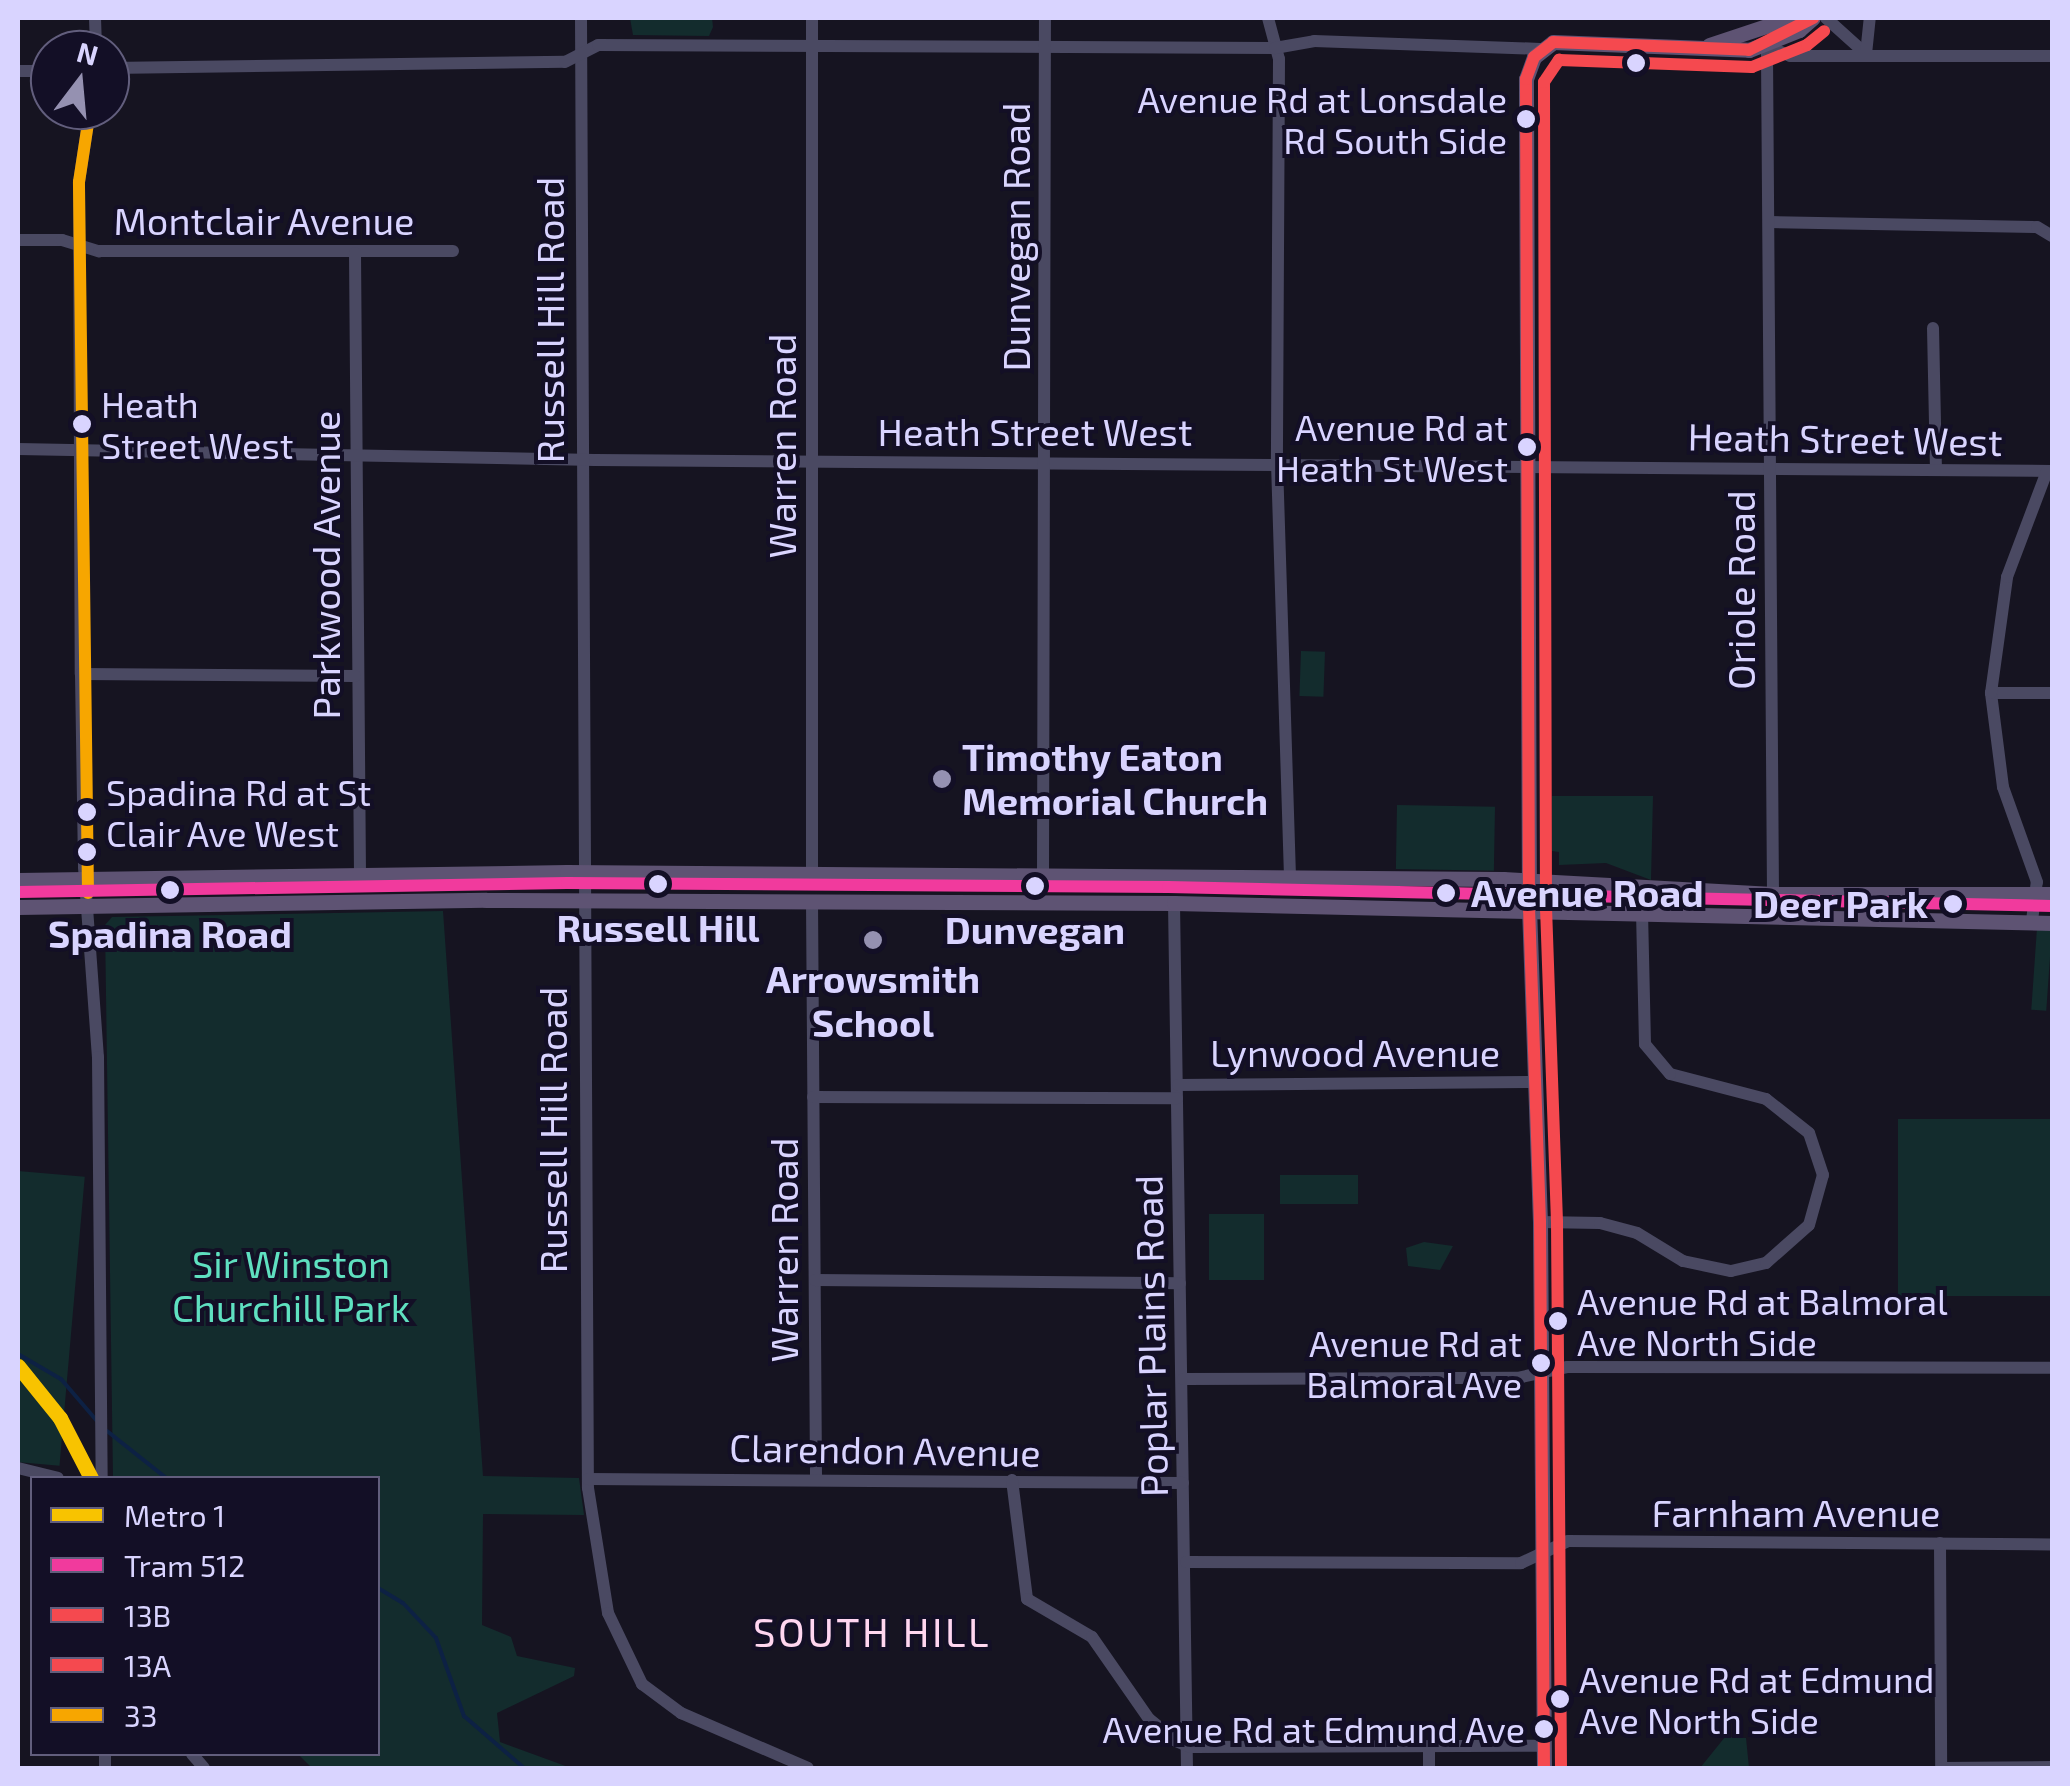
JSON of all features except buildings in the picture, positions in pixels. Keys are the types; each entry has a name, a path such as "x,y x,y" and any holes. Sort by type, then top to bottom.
{"main road":[{"path":"1767,46 1768,36 1790,18"},
{"path":"1700,47 1790,18"},
{"path":"1544,1768 1540,1222 1529,910 1525,86 1540,49 1564,41 1767,46 1813,18"},
{"path":"18,880 581,872 1529,880 1773,894 2045,894"},
{"path":"958,875 958,903"},
{"path":"18,907 581,901 1174,903 2052,923"}],"street":[{"name":"Russell Hill Road","path":"580,18 581,901 588,1479 608,1613 642,1684 681,1713 808,1768"},
{"name":"Warren Road","path":"812,18 812,875"},
{"name":"Dunvegan Road","path":"1044,877 1045,18"},
{"path":"1268,18 1275,48 1277,464 1290,877"},
{"path":"1826,18 1866,54"},
{"path":"1866,54 1870,18"},
{"path":"130,68 396,68 565,62 598,44 1275,48 1314,40 1540,49"},
{"path":"1767,46 1790,56 2052,56"},
{"name":"Oriole Road","path":"1767,46 1773,894"},
{"path":"87,130 79,182 81,674 102,1476"},
{"path":"1770,222 2037,228 2052,236"},
{"name":"Montclair Avenue","path":"18,240 62,240 80,248 453,251"},
{"name":"Parkwood Avenue","path":"355,252 355,676 360,877"},
{"path":"1932,328 1936,470"},
{"name":"Heath Street West","path":"18,449 580,459 2050,471"},
{"path":"2032,921 2045,894 2003,786 1991,693 2006,576 2050,471"},
{"path":"81,674 355,676"},
{"path":"1991,693 2052,693"},
{"name":"Warren Road","path":"812,901 816,1479"},
{"name":"Poplar Plains Road","path":"1174,903 1188,1768"},
{"path":"1540,1222 1600,1223 1636,1233 1683,1262 1731,1271 1766,1262 1809,1225 1823,1175 1800,1123 1766,1099 1670,1074 1645,1044 1642,916"},
{"name":"Lynwood Avenue","path":"813,1097 1533,1082"},
{"path":"815,1280 1180,1284"},
{"path":"1183,1379 1517,1378 1567,1367 2052,1368"},
{"path":"18,1468 50,1476"},
{"name":"Clarendon Avenue","path":"588,1479 1182,1483"},
{"path":"1012,1480 1027,1599 1092,1637 1149,1719 1190,1747 1544,1746"},
{"name":"Farnham Avenue","path":"1542,1554 1568,1542 2052,1544"},
{"path":"1940,1542 1941,1768 2052,1768"},
{"path":"1186,1562 1516,1563 1542,1554"},
{"path":"1428,1747 1429,1768"}],"green space":[{"path":"630,18 712,18 713,27 709,36 633,35"},
{"path":"1301,651 1325,652 1323,697 1299,696"},
{"path":"1552,796 1653,796 1651,880 1606,863 1559,865 1559,852 1552,851"},
{"path":"1397,805 1495,807 1494,871 1396,869"},
{"name":"Sir Winston Churchill Park","path":"443,911 483,1476 579,1478 584,1515 483,1514 482,1625 511,1637 517,1656 575,1668 574,1676 497,1713 500,1742 571,1768 312,1768 300,1756 380,1756 380,1476 113,1476 105,925 112,917"},
{"path":"2037,928 2052,929 2046,1011 2031,1010"},
{"path":"1898,1119 2052,1119 2052,1296 1898,1296"},
{"path":"18,1171 85,1177 59,1466 18,1462"},
{"path":"1280,1175 1358,1175 1358,1204 1280,1204"},
{"path":"1209,1214 1264,1214 1264,1280 1209,1280"},
{"path":"1424,1242 1453,1246 1440,1270 1408,1266 1406,1248"},
{"path":"1725,1737 1746,1738 1749,1768 1700,1768"}],"waterway":[{"path":"18,1354 61,1379 97,1421"},
{"path":"107,1431 163,1476"},
{"path":"380,1589 403,1603 436,1638 464,1716 524,1768"}],"metro line":[{"name":"1","path":"18,1366 60,1418 90,1476"}],"tram line":[{"name":"512","path":"18,892 567,883 1168,887 2052,906"}],"transit line":[{"name":"13B","path":"1544,1768 1540,1222 1529,910 1526,79 1534,57 1553,42 1749,50 1813,18"},
{"name":"13A","path":"1561,1768 1557,1222 1546,910 1544,82 1559,60 1752,67 1807,45 1824,31"},
{"name":"33","path":"87,130 79,182 88,893"}],"place":[{"name":"Avenue Rd at Lonsdale Rd South Side","path":"1526,119"},
{"name":"Heath Street West","path":"82,424"},
{"name":"Avenue Rd at Heath St West","path":"1527,447"},
{"name":"Timothy Eaton Memorial Church","path":"942,779"},
{"name":"Spadina Rd at St Clair Ave West","path":"87,812"},
{"name":"Russell Hill","path":"658,884"},
{"name":"Dunvegan","path":"1035,886"},
{"name":"Spadina Road","path":"170,890"},
{"name":"Avenue Road","path":"1446,893"},
{"name":"Deer Park","path":"1953,904"},
{"name":"Arrowsmith School","path":"873,940"},
{"name":"Avenue Rd at Balmoral Ave North Side","path":"1558,1321"},
{"name":"Avenue Rd at Balmoral Ave","path":"1541,1363"},
{"name":"Avenue Rd at Edmund Ave North Side","path":"1560,1699"},
{"name":"Avenue Rd at Edmund Ave","path":"1544,1729"}],"district":[{"name":"SOUTH HILL","path":"872,1631"}]}
